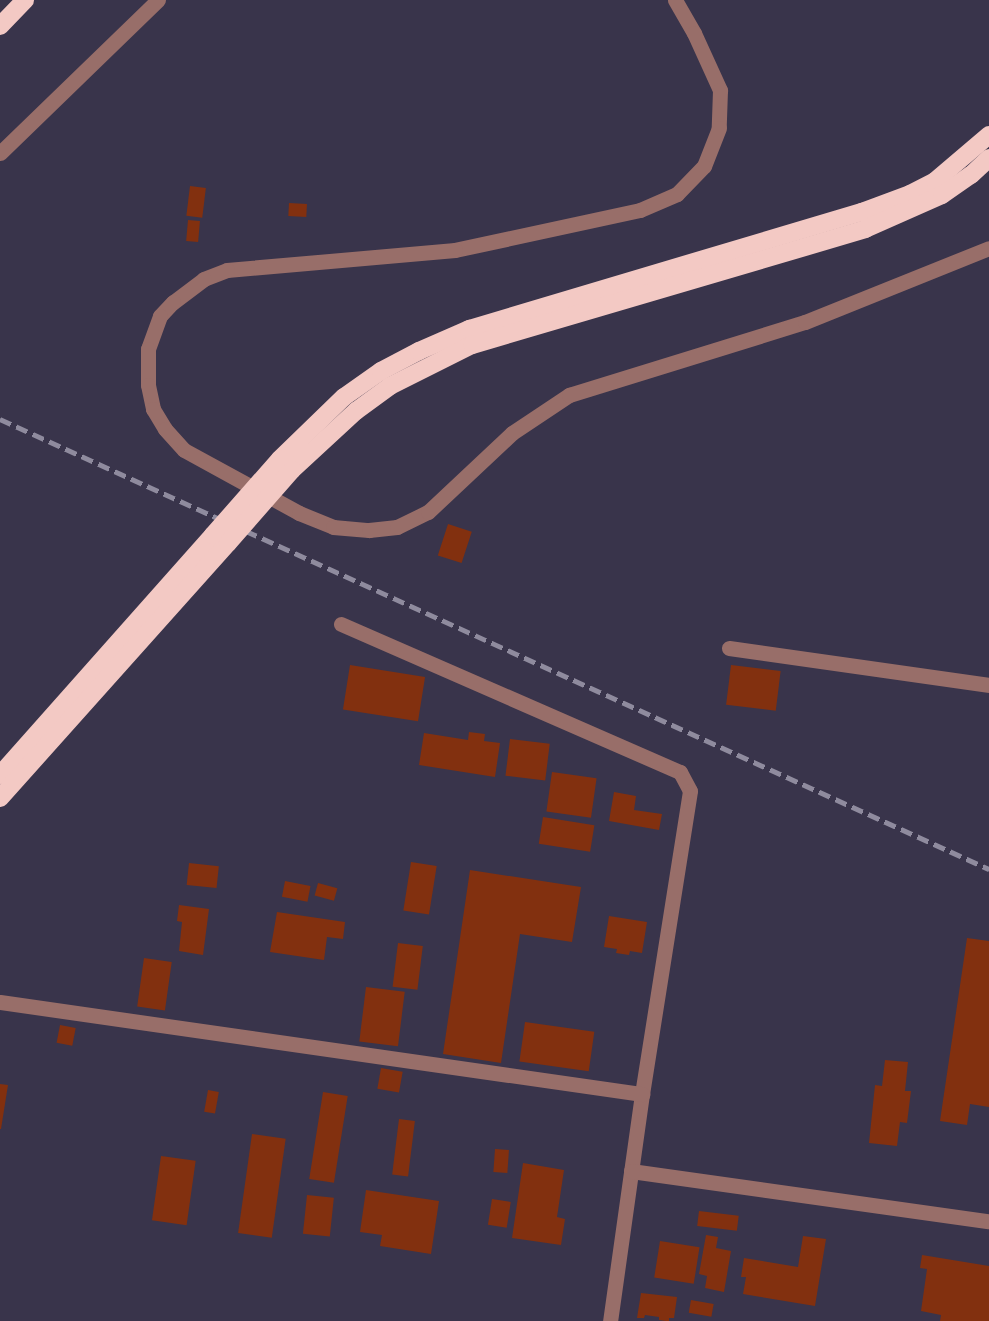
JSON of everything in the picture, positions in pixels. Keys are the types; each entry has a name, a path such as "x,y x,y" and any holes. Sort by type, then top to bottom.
{"highway":[{"path":"0,26 25,0"},
{"path":"0,798 344,397 381,371 469,329 872,209 935,181 989,135"},
{"path":"286,465 390,386 472,345 865,229 942,195 971,175 989,158"},
{"path":"0,775 221,539"}],"street":[{"path":"0,153 158,0"},
{"path":"675,0 694,33 720,90 718,128 704,166 677,194 640,210 455,250 227,270 204,279 173,302 160,316 148,349 148,385 153,409 165,429 184,450 299,513 333,527 369,530 397,527 428,512 512,433 569,395 805,322 989,248"},
{"path":"341,624 680,772 690,791 642,1094 610,1321"},
{"path":"729,648 989,685"},
{"path":"0,1002 642,1094"},
{"path":"631,1171 989,1221"}],"building":[{"path":"190,186 206,188 202,218 186,216"},
{"path":"289,203 307,204 306,217 288,216"},
{"path":"188,220 200,221 198,242 186,241"},
{"path":"448,524 472,532 462,563 438,555"},
{"path":"350,665 425,677 418,721 343,709"},
{"path":"731,665 781,671 776,711 726,705"},
{"path":"469,732 485,734 484,741 500,743 495,777 419,765 424,733 468,740"},
{"path":"510,739 550,744 545,781 505,776"},
{"path":"552,772 597,778 591,818 546,812"},
{"path":"614,792 636,796 634,810 662,814 659,830 609,821"},
{"path":"543,817 594,825 590,852 539,844"},
{"path":"411,862 437,866 429,914 403,910"},
{"path":"189,863 219,866 217,888 187,885"},
{"path":"470,870 581,887 572,942 520,934 501,1063 443,1054"},
{"path":"285,881 311,886 307,902 282,897"},
{"path":"318,883 337,888 334,901 315,896"},
{"path":"179,905 209,909 203,955 179,951 182,922 177,921"},
{"path":"277,912 345,922 343,939 327,937 324,960 270,952"},
{"path":"609,916 647,922 642,953 630,951 629,955 616,953 617,949 604,947"},
{"path":"967,938 989,941 989,1107 970,1104 967,1125 940,1121"},
{"path":"398,943 423,946 417,990 393,987"},
{"path":"144,958 172,962 165,1010 137,1007"},
{"path":"366,987 405,992 398,1046 359,1042"},
{"path":"525,1022 594,1032 589,1071 519,1062"},
{"path":"60,1025 76,1028 72,1046 57,1043"},
{"path":"885,1060 908,1062 905,1091 911,1091 907,1123 900,1122 897,1146 869,1143 875,1085 882,1086"},
{"path":"381,1068 403,1072 399,1093 377,1089"},
{"path":"0,1084 8,1085 1,1129 0,1129"},
{"path":"208,1090 219,1092 215,1114 204,1112"},
{"path":"323,1092 348,1096 334,1183 309,1179"},
{"path":"399,1119 415,1121 408,1177 392,1175"},
{"path":"252,1134 286,1139 272,1238 238,1233"},
{"path":"495,1149 509,1150 507,1173 493,1172"},
{"path":"161,1156 196,1161 187,1225 152,1220"},
{"path":"523,1163 564,1170 557,1217 565,1219 561,1245 512,1238"},
{"path":"366,1190 439,1201 431,1254 380,1246 382,1235 360,1232"},
{"path":"307,1195 334,1198 330,1237 303,1234"},
{"path":"492,1199 511,1202 507,1228 488,1225"},
{"path":"699,1211 739,1216 737,1231 697,1226"},
{"path":"706,1235 718,1237 716,1248 731,1251 724,1292 705,1288 707,1276 699,1274"},
{"path":"803,1236 826,1239 815,1306 743,1294 746,1277 741,1277 744,1258 798,1267"},
{"path":"660,1241 700,1247 694,1284 654,1278"},
{"path":"922,1255 989,1266 989,1321 940,1321 941,1315 921,1311 927,1269 920,1268"},
{"path":"641,1293 677,1297 674,1318 666,1321 659,1320 659,1317 645,1315 644,1318 637,1318"},
{"path":"691,1300 714,1304 711,1317 689,1313"}],"railway":[{"path":"0,419 989,869"}]}
